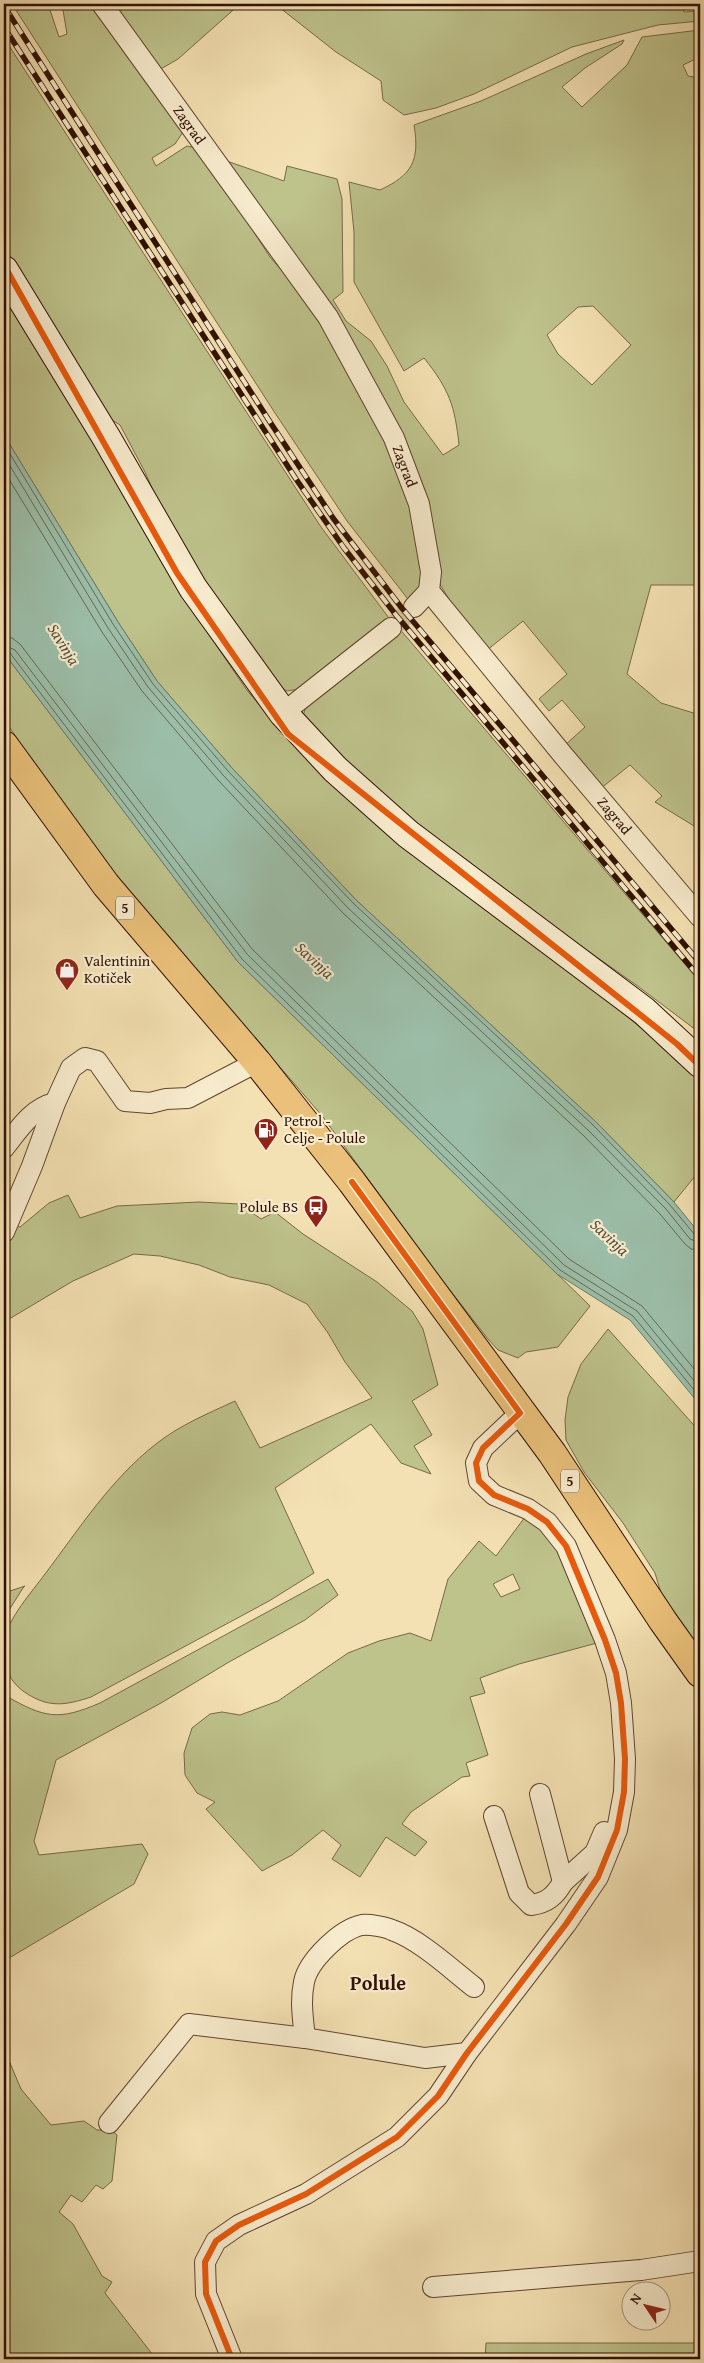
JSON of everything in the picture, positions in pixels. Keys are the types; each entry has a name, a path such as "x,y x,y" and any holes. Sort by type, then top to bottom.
{"main road":[{"name":"5","path":"4,745 106,885 257,1062 352,1182 520,1413 552,1453 663,1621 700,1673"}],"street":[{"name":"Zagrad","path":"102,4 328,317 394,438 419,504 431,572 429,591 563,756 700,917"},
{"path":"4,270 106,437 193,588 284,713 335,769 408,834 644,1012 700,1063"},
{"path":"414,607 429,591"},
{"path":"284,713 390,628"},
{"path":"4,1232 32,1166 55,1103 71,1068 85,1058 97,1061 125,1101 150,1103 166,1099 188,1098 257,1062"},
{"path":"4,1148 25,1122 42,1106 55,1103"},
{"path":"232,2359 206,2294 205,2262 216,2241 239,2225 306,2194 397,2137 438,2096 467,2054 566,1924 598,1877 617,1830 624,1792 625,1759 621,1703 616,1673 605,1640 566,1546 547,1522 528,1509 494,1495 478,1481 476,1463 483,1448 520,1413"},
{"path":"494,1816 519,1893 531,1905 542,1903 555,1895 563,1882 595,1853 605,1830 611,1790 625,1759"},
{"path":"540,1794 563,1882"},
{"path":"305,2038 301,2003 304,1979 314,1959 339,1937 362,1925 392,1929 422,1948 474,1987"},
{"path":"109,2123 189,2024 305,2038 425,2058 467,2054"},
{"path":"432,2287 631,2271 700,2261"}],"green space":[{"path":"12,4 48,4 59,37 67,34 62,4 94,4 183,132 175,144 152,158 156,166 187,146 197,148 208,161 270,257 308,301 330,332 410,491 424,581 411,603 347,521 275,413"},
{"path":"110,4 240,4 178,59 159,70"},
{"path":"275,4 682,4 684,12 700,11 700,21 658,25 572,47 474,94 436,108 404,115 383,100 381,81 336,52"},
{"path":"700,30 700,57 683,65 688,76 700,78 700,585 651,585 627,674 661,703 700,715 700,823 694,826 655,802 662,796 630,765 600,789 563,747 585,727 562,700 549,711 539,699 567,674 523,621 486,651 461,619 438,581 407,457 221,159 284,181 287,166 337,179 342,199 343,292 333,300 346,321 371,341 387,366 404,402 443,455 459,445 453,409 445,389 424,358 404,371 354,282 354,232 349,182 380,190 400,179 411,165 416,148 414,125 481,101 586,54 624,40 622,44 585,68 562,87 582,107 627,65 642,37","holes":["593,306 631,345 592,385 558,354 547,335 578,307"]},
{"path":"4,38 321,527 389,618 299,689 287,691 276,684 242,640 165,517 145,472 120,425 101,413 4,250"},
{"path":"4,294 197,617 246,689 287,738 332,785 370,819 613,1005 691,1069 700,1080 700,1170 674,1202 596,1122 356,900 232,768 157,681 118,622 4,435"},
{"path":"398,627 700,982 700,1033 639,987 475,871 358,777 303,716 306,706"},
{"path":"4,653 238,962 590,1306 558,1347 526,1352 518,1358 498,1350 428,1262 323,1117 118,879 4,719"},
{"path":"68,1195 80,1218 117,1206 199,1202 240,1204 261,1219 275,1212 303,1234 377,1282 412,1311 423,1329 438,1385 412,1401 432,1435 414,1446 431,1474 401,1463 371,1424 275,1488 314,1573 269,1601 91,1697 64,1704 56,1704 32,1697 13,1681 6,1669 3,1655 6,1632 21,1606 83,1522 124,1473 156,1444 175,1431 235,1401 260,1448 372,1398 345,1362 328,1333 307,1304 269,1285 230,1277 199,1265 160,1256 134,1254 73,1281 4,1322 4,1245 13,1226 20,1227 49,1203"},
{"path":"608,1329 700,1432 700,1640 686,1641 664,1603 655,1573 623,1523 584,1472 566,1440 565,1420 568,1397 581,1364"},
{"path":"525,1517 545,1531 558,1551 597,1643 519,1664 480,1678 485,1693 470,1697 488,1755 466,1763 470,1776 462,1777 411,1812 402,1824 427,1842 415,1856 386,1837 360,1877 332,1859 341,1845 323,1830 292,1855 262,1871 206,1809 215,1802 197,1793 185,1775 184,1753 192,1728 210,1714 222,1712 240,1715 278,1701 348,1653 379,1641 410,1633 431,1641 448,1579 479,1541 496,1556","holes":["513,1574 520,1589 501,1597 493,1584"]},
{"path":"328,1579 338,1595 305,1620 229,1662 161,1703 56,1760 34,1841 39,1855 142,1844 148,1854 134,1884 4,1961 4,1692 6,1696 42,1713 52,1715 73,1713 86,1709"},
{"path":"25,1586 23,1588 4,1618 4,1593"},
{"path":"4,2049 21,2089 51,2125 84,2121 97,2130 111,2130 117,2135 112,2181 103,2189 96,2185 82,2202 71,2195 59,2212 73,2224 102,2276 112,2282 105,2293 156,2359 4,2359"},
{"path":"486,2343 700,2343 700,2359 485,2359"}],"water":[{"name":"Savinja","path":"4,435 118,622 157,681 232,768 356,900 596,1122 674,1202 700,1234 700,1405 630,1320 557,1274 238,962 4,653"}],"tunnel":[{"path":"391,628 414,607"}],"railway":[{"path":"4,6 333,518 401,607 700,963"},
{"path":"4,27 296,479 344,548 396,615 700,978"}],"cycle path":[{"path":"4,265 177,573 288,734 677,1044 700,1066"},
{"path":"232,2359 206,2294 205,2262 216,2241 239,2225 306,2194 397,2137 438,2096 467,2053 566,1924 598,1877 617,1830 624,1792 625,1759 621,1703 616,1673 605,1640 566,1546 547,1522 528,1509 494,1495 479,1481 476,1463 483,1448 520,1413 352,1182"}],"place":[{"name":"Valentinin Kotiček","path":"67,991"},
{"name":"Petrol - Celje - Polule","path":"266,1151"},
{"name":"Polule BS","path":"316,1228"}],"district":[{"name":"Polule","path":"378,1983"}]}
